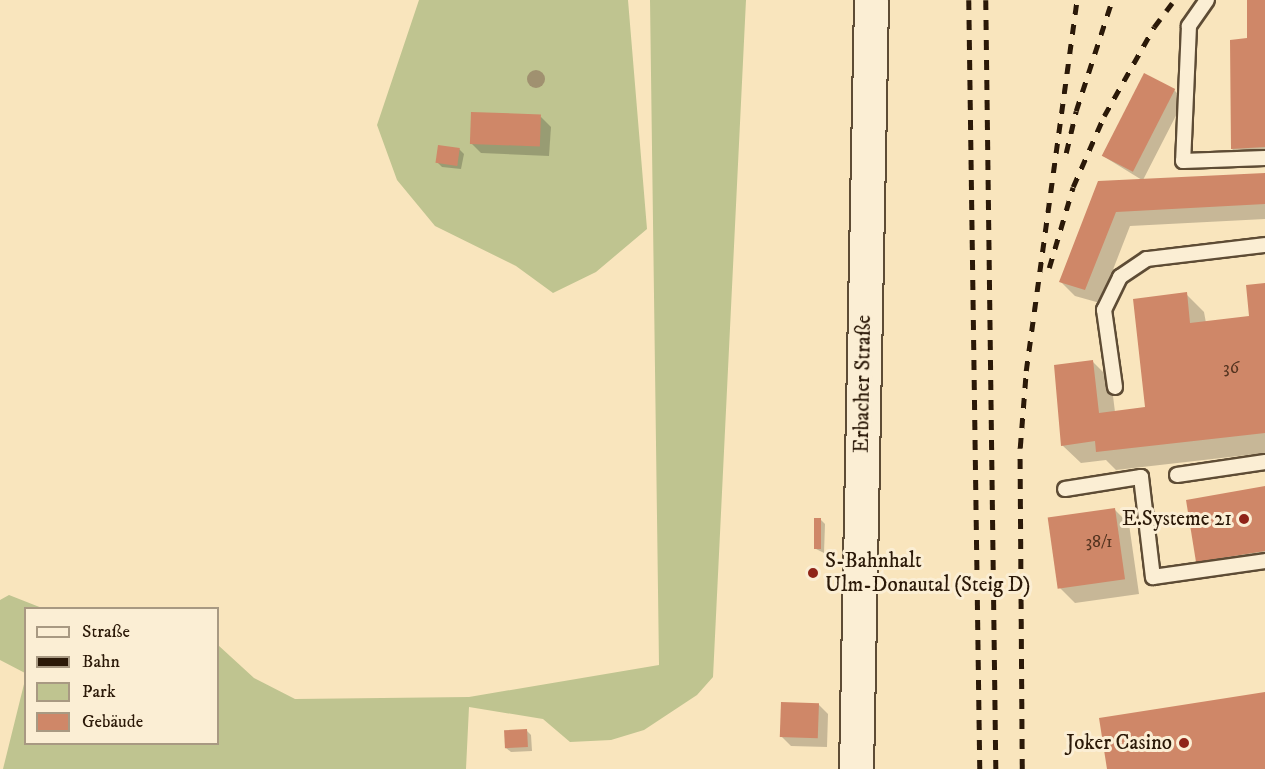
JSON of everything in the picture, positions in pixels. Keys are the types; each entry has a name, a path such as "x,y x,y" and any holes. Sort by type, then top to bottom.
{"main road":[{"name":"Erbacher Straße","path":"856,769 871,0"}],"lane":[{"path":"1208,0 1189,26 1183,161 1265,158"},
{"path":"1115,387 1104,310 1120,277 1147,259 1265,245"},
{"path":"1177,475 1265,462"},
{"path":"1065,489 1141,477 1153,577 1265,561"}],"green space":[{"path":"419,0 628,0 647,229 596,272 553,293 516,266 435,226 397,180 377,125"},
{"path":"650,0 746,0 713,677 697,695 644,730 611,740 570,742 543,719 469,707 466,769 3,769 24,684 24,745 219,745 219,646 254,678 295,699 469,697 659,665"},
{"path":"9,595 39,607 24,607 24,672 0,660 0,600"}],"building":[{"path":"1247,0 1265,0 1265,147 1231,149 1230,40 1247,38"},
{"path":"1144,73 1175,89 1133,172 1102,156"},
{"path":"471,112 541,114 540,146 470,144"},
{"path":"438,145 460,148 457,166 435,163"},
{"path":"1265,173 1265,204 1116,212 1085,290 1059,282 1098,181"},
{"path":"1265,283 1265,433 1096,452 1095,441 1061,446 1054,365 1093,360 1099,413 1145,407 1133,299 1187,292 1190,323 1249,316 1246,285"},
{"path":"1265,486 1265,551 1196,562 1186,500"},
{"path":"1115,508 1125,579 1058,589 1048,517"},
{"path":"814,518 821,518 821,549 814,549"},
{"name":"Joker Casino","path":"1265,692 1265,769 1107,769 1099,718"},
{"path":"781,702 819,703 818,738 780,737"},
{"path":"527,729 528,747 505,748 504,730"}],"railway":[{"path":"969,0 980,769"},
{"path":"986,0 996,769"},
{"path":"1022,769 1020,448 1026,371 1077,0"},
{"path":"1066,153 1076,111 1112,0"},
{"path":"1049,268 1073,187 1104,116 1154,27 1174,0"}],"place":[{"name":"E.Systeme 21","path":"1244,519"},
{"name":"S-Bahnhalt Ulm-Donautal (Steig D)","path":"813,573"},
{"name":"Joker Casino","path":"1184,743"}]}
